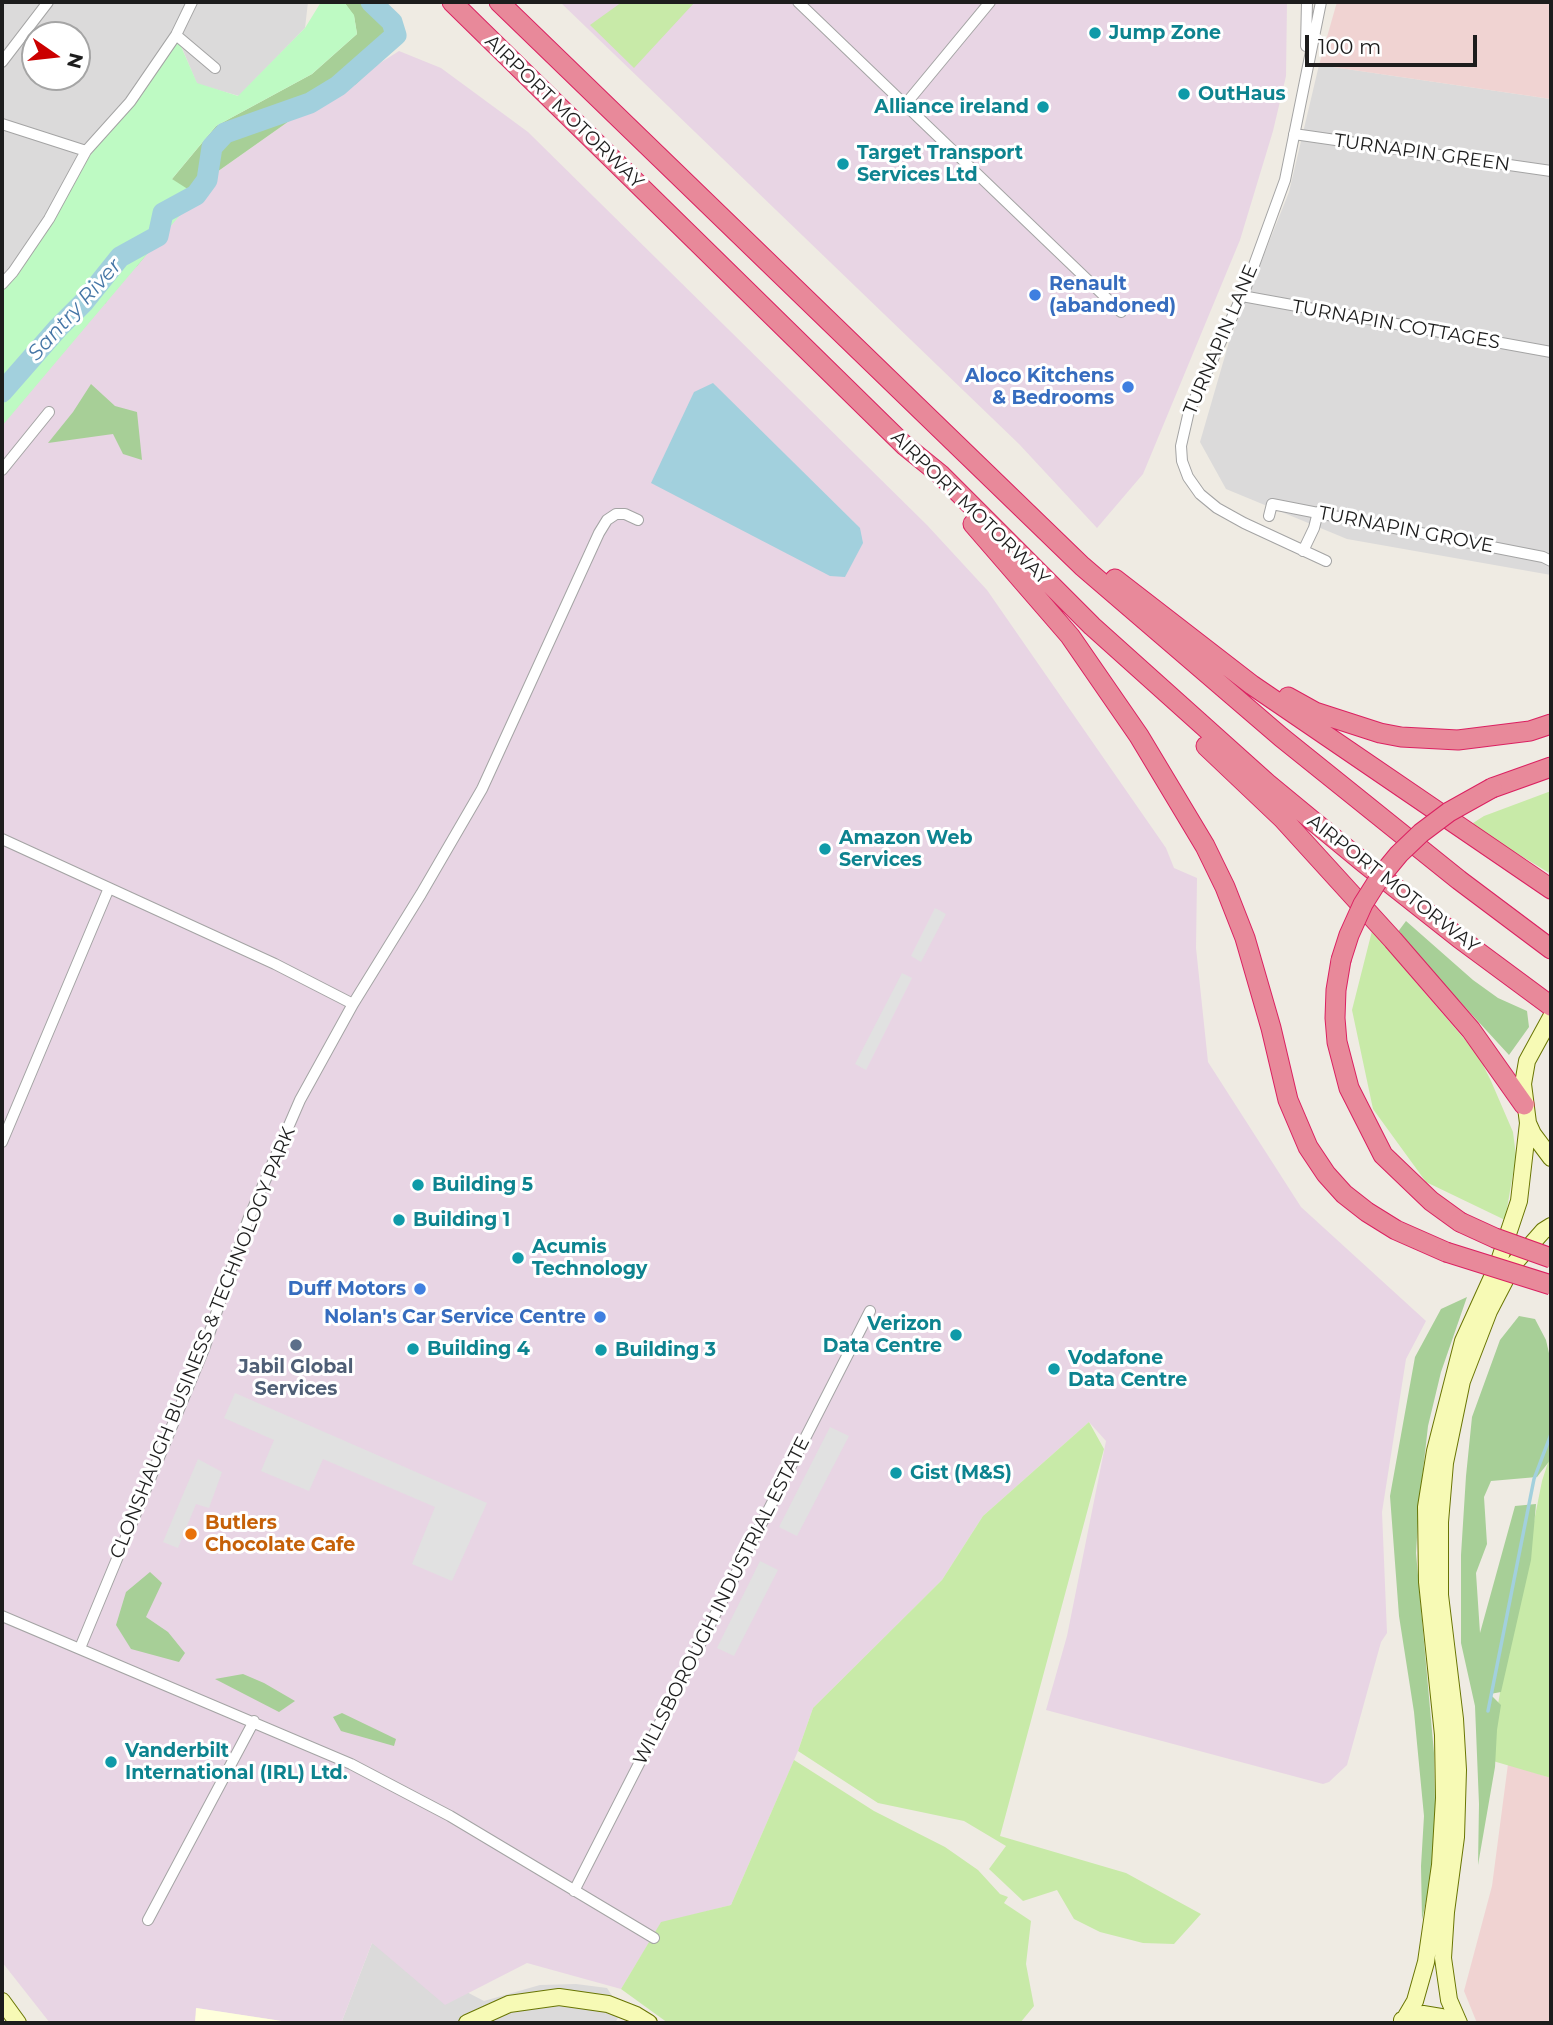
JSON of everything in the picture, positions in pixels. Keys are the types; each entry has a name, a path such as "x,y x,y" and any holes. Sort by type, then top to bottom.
{"highway":[{"name":"AIRPORT MOTORWAY","path":"452,2 904,445 941,475 1092,626 1266,783 1550,1015"},
{"name":"AIRPORT MOTORWAY","path":"499,2 1082,565 1281,737 1459,880 1551,949"},
{"path":"904,445 915,464 954,502 1070,636 1139,736 1205,846 1245,938 1288,1100 1308,1147 1320,1165 1344,1194 1396,1230 1446,1252 1551,1285"},
{"path":"967,455 1065,540 1252,685 1551,889"},
{"path":"1092,626 1112,653 1283,819 1344,885 1471,1030 1526,1114"},
{"path":"1217,656 1315,712 1380,733 1401,737 1458,740 1530,731 1551,724"},
{"path":"1551,767 1492,788 1449,812 1399,854 1363,904 1341,960 1336,990 1337,1042 1341,1064 1354,1100 1383,1155 1431,1201 1460,1222 1551,1258"}],"main road":[{"path":"1401,2021 1420,1985 1428,1949 1440,1865 1444,1798 1443,1735 1427,1582 1426,1507 1434,1451 1463,1341 1498,1264 1519,1201 1526,1114 1523,1084 1527,1060 1550,1015"},
{"path":"1526,1114 1533,1134 1551,1158"},
{"path":"1459,2023 1448,2000 1443,1958 1443,1935 1456,1837 1458,1770 1440,1595 1440,1522 1445,1464 1462,1381 1489,1311 1513,1265 1543,1231 1551,1226"},
{"path":"467,2023 509,2004 559,1997 608,2004 649,2023"},
{"path":"2,2001 18,2023"},
{"path":"1401,2021 1414,2015 1433,2014 1453,2023"}],"street":[{"path":"2,62 48,2"},
{"path":"2,284 49,219 86,151 130,102 176,35 192,2"},
{"path":"798,2 1121,312"},
{"path":"904,106 990,2"},
{"name":"TURNAPIN LANE","path":"1306,70 1307,2"},
{"name":"TURNAPIN LANE","path":"1321,2 1285,180 1242,296 1189,411 1183,430 1182,461 1188,477 1200,494 1217,508 1325,561"},
{"path":"176,35 215,68"},
{"path":"2,124 86,151"},
{"name":"TURNAPIN GREEN","path":"1294,135 1551,171"},
{"name":"TURNAPIN COTTAGES","path":"1242,296 1551,352"},
{"path":"2,470 49,412"},
{"name":"TURNAPIN GROVE","path":"1269,516 1272,504 1543,557 1551,561"},
{"path":"1303,551 1318,512"},
{"name":"CLONSHAUGH BUSINESS & TECHNOLOGY PARK","path":"80,1648 204,1349 248,1220 300,1100 353,1004 482,789 599,533 607,520 616,514 625,514 638,520"},
{"path":"2,839 264,959 353,1004"},
{"path":"2,1142 109,888"},
{"name":"WILLSBOROUGH INDUSTRIAL ESTATE","path":"574,1891 870,1311"},
{"path":"2,1616 351,1764 450,1816 654,1938"},
{"path":"148,1920 254,1721"}],"shaded area":[{"path":"2,2 308,2 305,28 239,96 197,84 177,36 86,151 2,287"},
{"path":"560,2 1287,2 1286,76 1273,131 1240,240 1143,474 1097,528 1019,444"},
{"path":"1337,2 1551,2 1551,99 1319,65"},
{"path":"399,51 441,68 528,132 927,525 987,590 1166,848 1174,868 1197,878 1196,948 1208,1062 1301,1207 1426,1321 1406,1359 1382,1512 1387,1633 1381,1642 1347,1765 1329,1782 1323,1784 1046,1710 1067,1636 1106,1441 1089,1422 983,1516 942,1580 813,1708 798,1751 731,1905 661,1923 621,1989 527,1963 445,2005 372,1943 342,2021 288,2022 197,2008 195,2023 50,2023 2,1962 2,423 207,179 292,119"},
{"path":"1319,65 1551,99 1551,575 1347,539 1226,489 1200,442 1229,342 1289,192"},
{"path":"935,908 946,914 921,962 911,956"},
{"path":"902,973 912,978 866,1070 855,1064"},
{"path":"235,1393 487,1503 452,1581 412,1564 435,1507 323,1459 309,1491 261,1471 274,1440 224,1418"},
{"path":"830,1427 849,1436 797,1536 779,1527"},
{"path":"198,1459 222,1472 209,1508 196,1504 178,1548 163,1542"},
{"path":"760,1561 778,1570 734,1656 717,1648"},
{"path":"1508,1764 1551,1778 1551,2023 1477,2023 1464,1991 1492,1886"},
{"path":"372,1943 484,2001 540,1985 576,1984 607,1988 622,2011 615,2023 288,2023 342,2021"},
{"path":"196,2008 288,2022 288,2023 195,2023"}],"green space":[{"path":"321,2 344,2 354,15 357,34 312,74 216,126 172,179 197,195 2,426 2,292 20,272 89,157 176,35 197,83 238,96 305,28"},
{"path":"344,2 383,2 400,21 387,32 381,60 356,84 292,119 207,179 150,246 137,266 117,277 110,286 106,303 89,309 172,179 216,126 312,74 357,34 354,16"},
{"path":"622,2 695,2 634,68 590,25"},
{"path":"91,384 115,406 137,412 142,460 123,454 113,434 48,443"},
{"path":"1551,791 1551,874 1470,825 1484,816"},
{"path":"1406,921 1473,980 1498,998 1527,1011 1529,1027 1509,1055 1397,933"},
{"path":"1372,931 1478,1055 1491,1081 1513,1132 1516,1156 1505,1220 1426,1182 1373,1109 1352,1010"},
{"path":"1467,1297 1441,1372 1428,1426 1419,1506 1416,1553 1434,1753 1436,1854 1422,1920 1424,1816 1414,1712 1399,1616 1390,1496 1415,1357 1441,1309"},
{"path":"1519,1316 1535,1319 1546,1340 1551,1362 1551,1459 1537,1477 1491,1481 1484,1497 1487,1544 1476,1573 1480,1633 1515,1506 1536,1504 1531,1560 1501,1692 1490,1694 1501,1705 1495,1767 1478,1865 1479,1804 1475,1706 1461,1643 1461,1555 1466,1476 1472,1417 1500,1340"},
{"path":"1089,1422 1104,1449 1000,1836 1126,1873 1201,1914 1174,1944 1143,1943 1100,1932 1074,1919 1057,1890 1023,1901 989,1869 1006,1846 964,1821 878,1803 798,1751 813,1708 942,1580 983,1516"},
{"path":"1551,1453 1551,1778 1493,1761 1494,1727 1501,1687 1542,1481"},
{"path":"150,1572 162,1583 146,1617 168,1632 185,1653 179,1662 131,1649 116,1625 126,1592"},
{"path":"243,1674 295,1701 279,1712 215,1679"},
{"path":"342,1713 396,1739 394,1746 341,1731 333,1717"},
{"path":"794,1760 874,1811 945,1847 978,1870 1000,1894 1008,1897 1004,1903 1031,1921 1026,1964 1034,2006 1020,2023 668,2023 621,1989 661,1922 731,1905"}],"water":[{"path":"713,383 860,528 863,543 845,577 830,576 651,483 694,392"}],"waterway":[{"name":"Santry River","path":"2,392 84,302 120,257 158,236 163,213 196,195 207,180 212,147 225,133 310,103 338,86 396,35 392,22 371,2"},
{"path":"1488,1711 1534,1479 1551,1434"}],"place":[{"name":"Jump Zone","path":"1095,33"},
{"name":"OutHaus","path":"1184,94"},
{"name":"Alliance ireland","path":"1043,107"},
{"name":"Target Transport Services Ltd","path":"843,164"},
{"name":"Renault (abandoned)","path":"1035,295"},
{"name":"Aloco Kitchens & Bedrooms","path":"1128,387"},
{"name":"Amazon Web Services","path":"825,849"},
{"name":"Building 5","path":"418,1185"},
{"name":"Building 1","path":"399,1220"},
{"name":"Acumis Technology","path":"518,1258"},
{"name":"Duff Motors","path":"420,1289"},
{"name":"Nolan's Car Service Centre","path":"600,1317"},
{"name":"Verizon Data Centre","path":"956,1335"},
{"name":"Jabil Global Services","path":"296,1345"},
{"name":"Building 4","path":"413,1349"},
{"name":"Building 3","path":"601,1350"},
{"name":"Vodafone Data Centre","path":"1054,1369"},
{"name":"Gist (M&S)","path":"896,1473"},
{"name":"Butlers Chocolate Cafe","path":"191,1534"},
{"name":"Vanderbilt International (IRL) Ltd.","path":"111,1762"}]}
